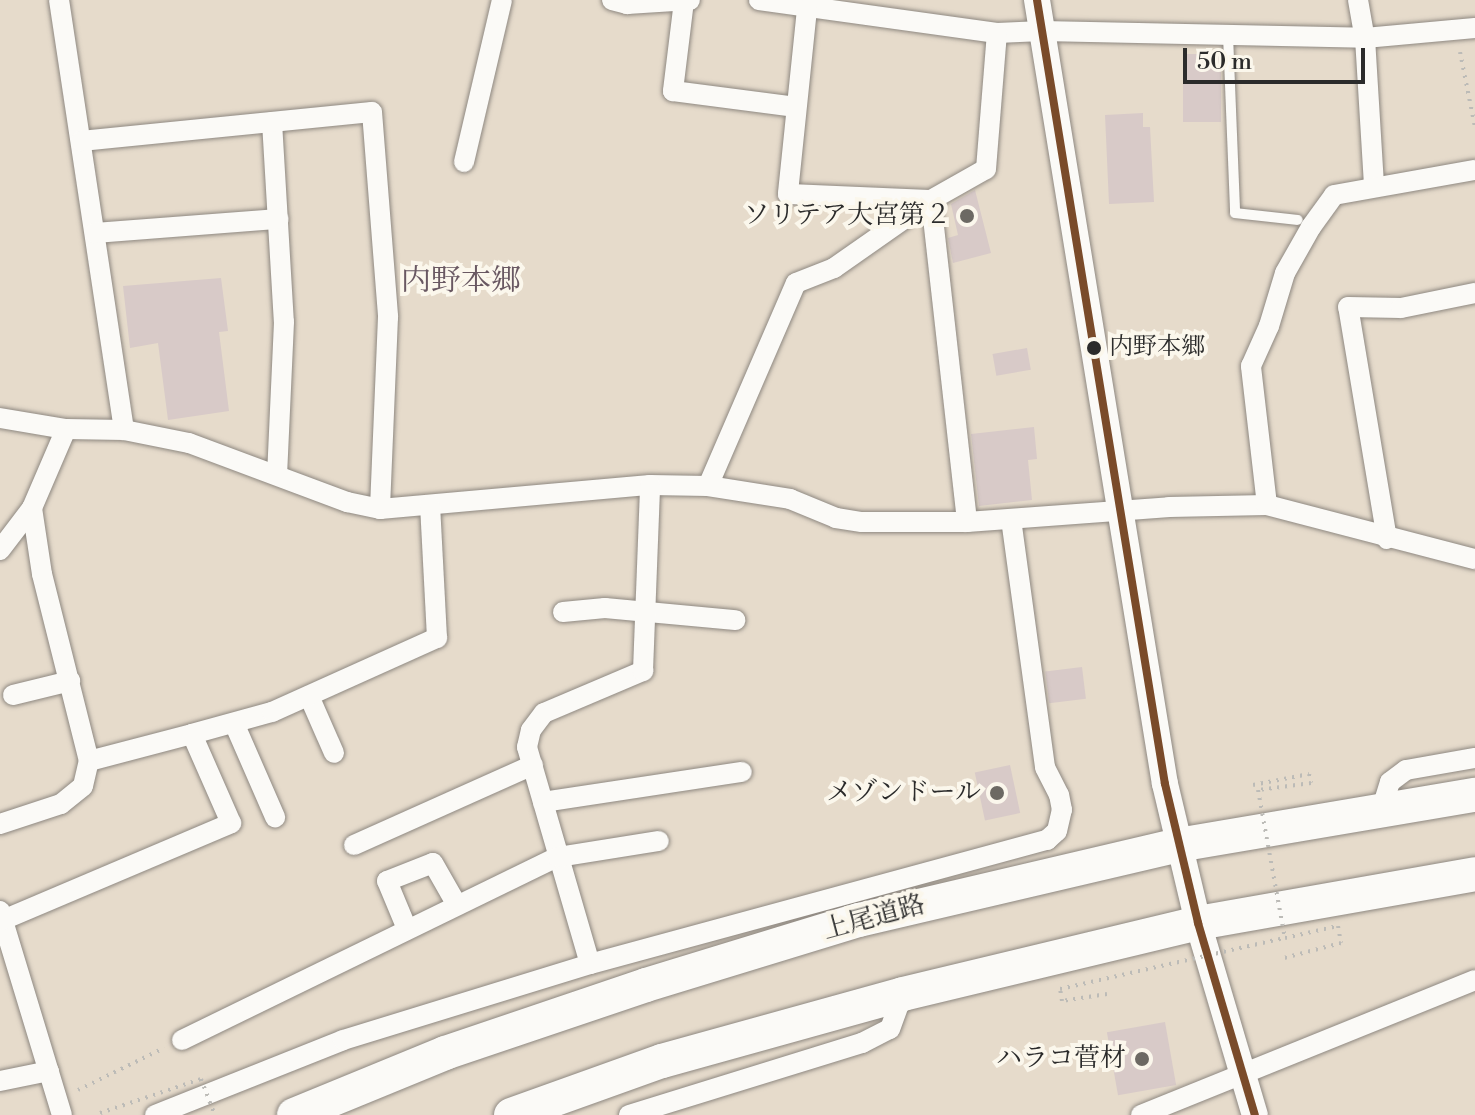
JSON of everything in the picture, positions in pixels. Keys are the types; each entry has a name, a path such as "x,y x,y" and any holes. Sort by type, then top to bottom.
{"highway":[{"name":"上尾道路","path":"294,1115 445,1053 646,985 859,920 1178,845 1382,808 1475,795"},
{"path":"511,1115 662,1061 903,994 1198,923 1475,874"}],"street":[{"path":"59,0 124,430"},
{"path":"464,162 502,0"},
{"path":"612,0 627,4 687,1 673,91 796,107"},
{"path":"761,0 807,9 997,33 1042,31 1365,38 1465,29"},
{"path":"1037,0 1178,845 1255,1115"},
{"path":"1358,0 1365,38 1374,186"},
{"path":"807,9 788,194 931,200"},
{"path":"708,486 796,283 834,268 871,245 931,200 986,169 997,33"},
{"path":"81,141 372,112 388,317 380,509"},
{"path":"272,122 284,322 277,474"},
{"path":"1267,505 1251,366 1269,326 1285,273 1311,227 1334,195 1475,170"},
{"path":"931,200 967,522"},
{"path":"95,233 278,219"},
{"path":"1387,539 1348,307 1401,308 1475,293"},
{"path":"0,418 66,429 124,430 189,443 347,502 380,509 650,485 708,486 790,499 826,515 862,522 967,522 1121,510 1267,505 1387,539 1475,559"},
{"path":"0,550 9,526 32,508 66,429"},
{"path":"590,964 527,747 531,730 544,713 643,671 650,485"},
{"path":"89,761 272,712 437,638 430,506"},
{"path":"0,824 61,804 83,786 89,761 42,574 32,508"},
{"path":"155,1115 233,1087 343,1040 773,912 1047,840 1057,831 1062,810 1059,795 1045,767 1011,519"},
{"path":"563,612 605,608 735,620"},
{"path":"13,695 70,681"},
{"path":"309,696 334,753"},
{"path":"234,723 275,817"},
{"path":"60,1107 1,916 231,823 192,734"},
{"path":"1382,808 1390,782 1406,770 1475,758"},
{"path":"354,845 533,765"},
{"path":"543,802 742,772"},
{"path":"182,1040 558,857 659,841"},
{"path":"407,929 387,881 433,863 457,905"},
{"path":"773,912 859,920"},
{"path":"1141,1115 1475,980"},
{"path":"631,1115 862,1043 890,1029 903,994"},
{"path":"0,1081 49,1071"}],"lane":[{"path":"1228,35 1235,213 1298,220"}],"path":[{"path":"1465,29 1475,127"},
{"path":"1253,785 1309,774 1311,783 1258,790 1285,938"},
{"path":"1107,994 1062,1001 1060,989 1338,926 1341,943 1284,958"},
{"path":"60,1107 182,1040"},
{"path":"100,1113 201,1079 215,1115"}],"building":[{"path":"1183,54 1221,54 1221,122 1183,122"},
{"path":"1143,113 1143,127 1150,127 1154,202 1109,204 1105,115"},
{"name":"ソリテア大宮第２","path":"975,190 991,253 953,263 948,238 958,235 951,204"},
{"path":"221,278 228,331 219,332 229,411 168,420 158,343 130,348 123,286"},
{"path":"1027,348 1031,370 996,376 993,354"},
{"path":"1034,427 1037,459 1028,460 1032,500 979,506 971,434"},
{"path":"1082,667 1086,699 1049,703 1045,672"},
{"name":"メゾンドール","path":"1010,765 1020,813 985,820 975,772"},
{"name":"ハラコ菅材","path":"1165,1022 1176,1085 1118,1095 1107,1032"}],"transit line":[{"path":"1037,0 1165,784 1198,923 1255,1115"}],"place":[{"name":"ソリテア大宮第２","path":"967,216"},
{"name":"内野本郷","path":"1094,348"},
{"name":"メゾンドール","path":"997,793"},
{"name":"ハラコ菅材","path":"1142,1059"}],"district":[{"name":"内野本郷","path":"461,281"}]}
